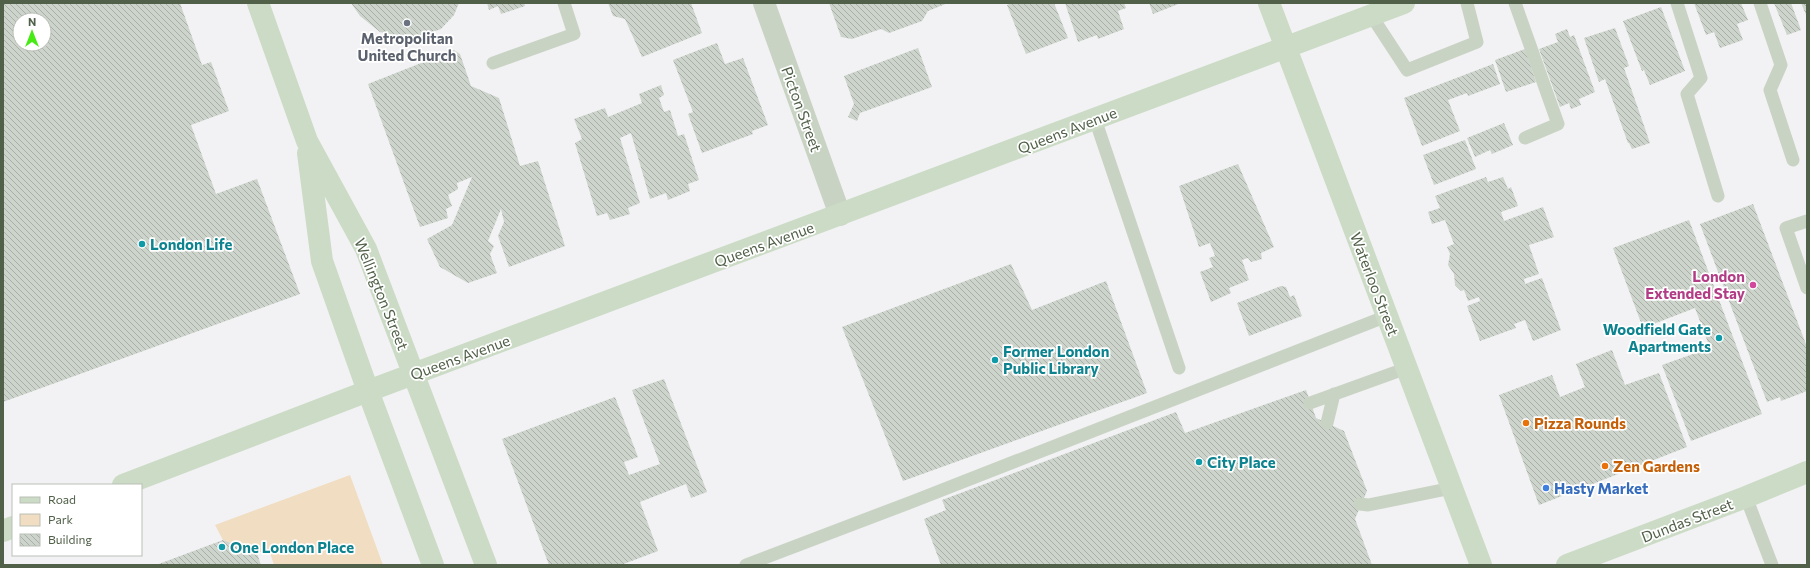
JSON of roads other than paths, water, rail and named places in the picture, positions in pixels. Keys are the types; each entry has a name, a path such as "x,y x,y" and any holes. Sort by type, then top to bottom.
{"main road":[{"name":"Wellington Street","path":"258,3 307,141 366,249 486,565"},
{"name":"Waterloo Street","path":"1268,3 1481,565"},
{"name":"Queens Avenue","path":"126,484 368,391 1404,3"},
{"name":"Wellington Street","path":"307,141 322,260 368,391 433,565"},
{"name":"Dundas Street","path":"1567,565 1746,498 1807,472"}],"street":[{"name":"Picton Street","path":"764,3 840,215"}],"lane":[{"path":"493,64 574,34 564,3"},
{"path":"1371,15 1407,70 1478,42 1467,3"},
{"path":"1515,3 1558,124 1524,138"},
{"path":"1677,3 1701,78 1687,94 1718,196"},
{"path":"1760,3 1781,65 1770,90 1793,160"},
{"path":"1095,119 1179,368"},
{"path":"1807,221 1786,228 1807,288"},
{"path":"746,565 1387,316"},
{"path":"1310,403 1407,368"},
{"path":"1327,423 1334,394"},
{"path":"1360,504 1368,505 1452,488"},
{"path":"1746,498 1772,565"}],"place":[{"name":"Metropolitan United Church","path":"407,23"},
{"name":"London Life","path":"142,244"},
{"name":"London Extended Stay","path":"1753,285"},
{"name":"Woodfield Gate Apartments","path":"1719,338"},
{"name":"Former London Public Library","path":"995,360"},
{"name":"Pizza Rounds","path":"1526,423"},
{"name":"City Place","path":"1199,462"},
{"name":"Zen Gardens","path":"1605,466"},
{"name":"Hasty Market","path":"1546,488"},
{"name":"One London Place","path":"222,547"}]}
